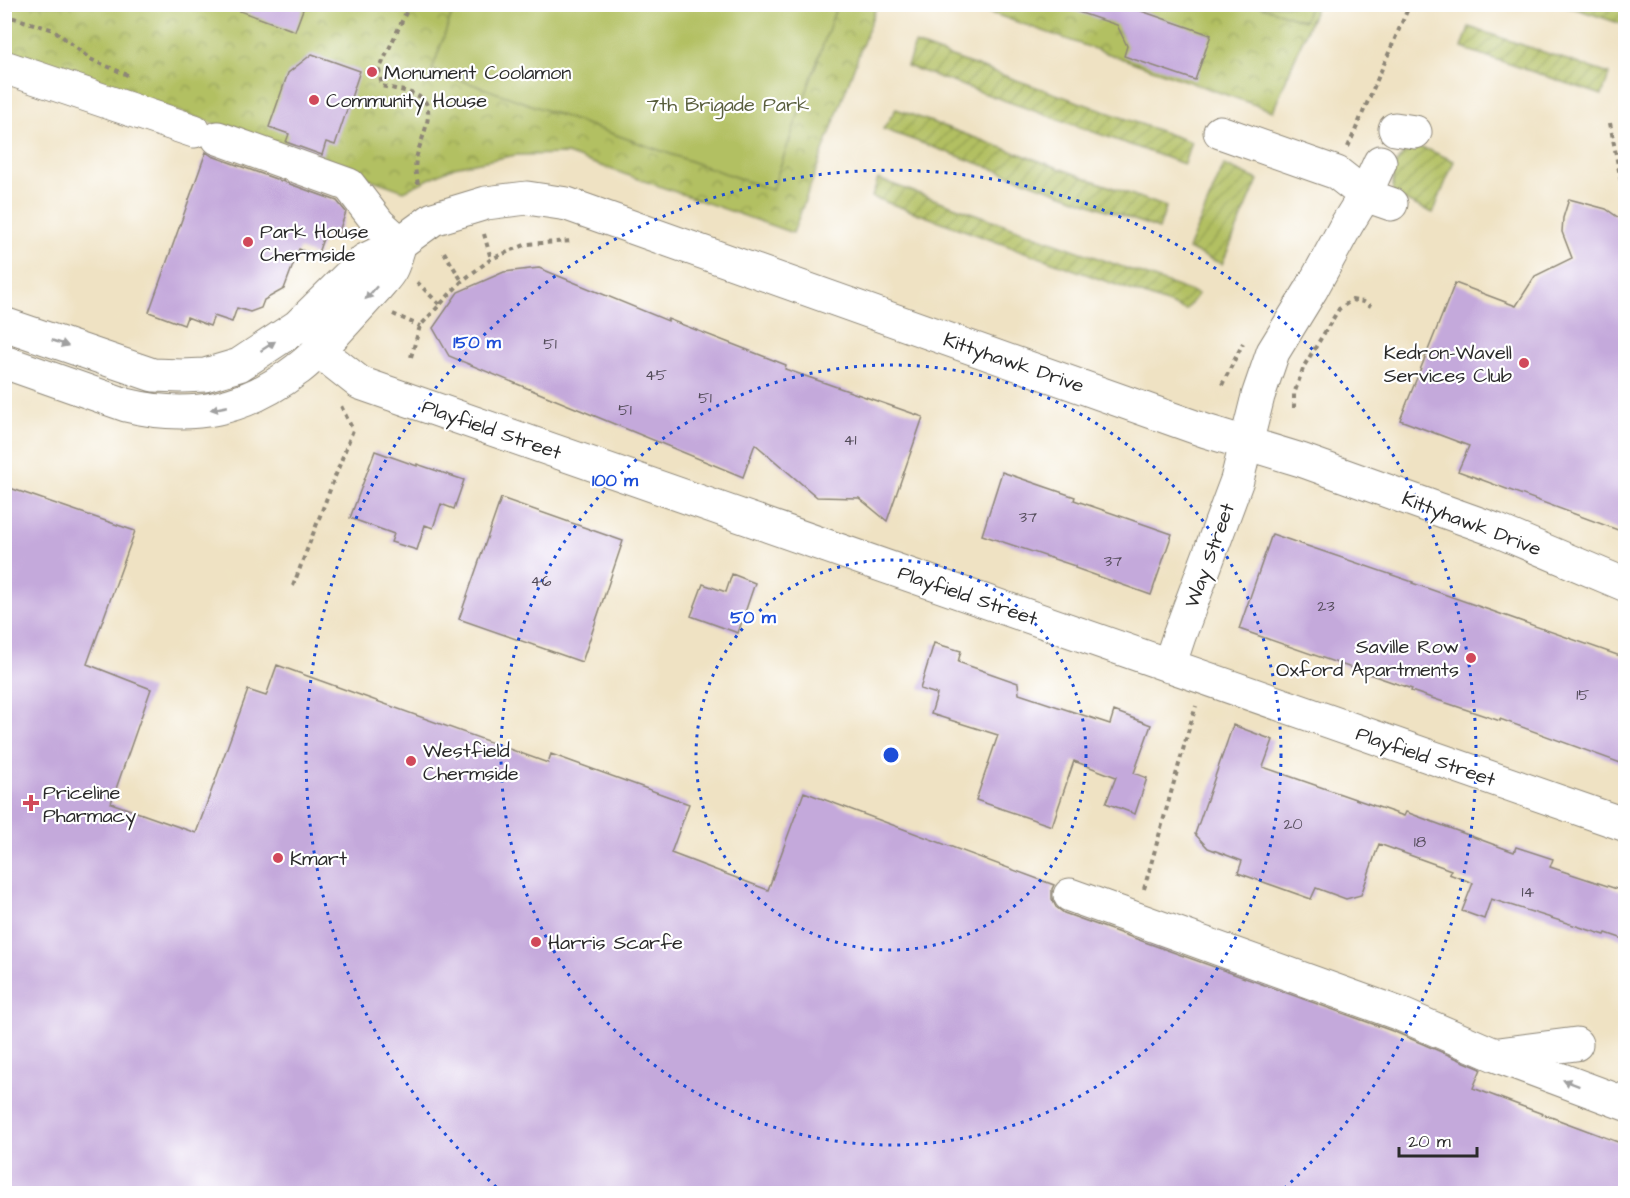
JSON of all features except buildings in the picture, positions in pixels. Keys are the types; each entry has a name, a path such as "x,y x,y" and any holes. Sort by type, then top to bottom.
{"street":[{"path":"4,67 349,185 379,224 400,243 391,271 300,368 255,397 236,404 201,411 144,410 4,362"},
{"path":"1220,132 1337,173 1378,200"},
{"name":"Way Street","path":"1169,666 1237,480 1258,396 1274,352 1347,224 1378,200 1380,162"},
{"name":"Kittyhawk Drive","path":"4,324 153,375 205,375 239,365 298,326 365,260 400,243 433,219 486,203 527,198 567,204 1206,430 1301,460 1486,527 1626,585"},
{"name":"Playfield Street","path":"318,350 350,392 1169,666 1626,825"},
{"path":"1070,895 1400,1014 1495,1055 1626,1104"},
{"path":"1495,1055 1576,1044"}],"path":[{"path":"410,4 379,70 382,86 420,96 427,104 429,115 416,160 419,188"},
{"path":"4,15 54,30 90,59 131,76"},
{"path":"1610,123 1626,198"},
{"path":"483,233 491,259"},
{"path":"411,357 420,326 462,281 491,259 527,244 572,241"},
{"path":"444,252 462,281"},
{"path":"413,277 440,305"},
{"path":"1294,408 1294,394 1304,366 1339,309 1352,300 1371,306"},
{"path":"391,313 420,326"},
{"path":"293,586 353,430 350,392"},
{"path":"1144,889 1198,702"}],"green space":[{"path":"455,4 837,5 772,190 432,70"},
{"name":"7th Brigade Park","path":"5,5 877,5 793,233 567,154 516,155 454,167 404,191 5,50"},
{"path":"968,5 1317,5 1273,111"},
{"path":"1257,5 1310,5 1304,21"},
{"path":"1564,5 1625,5 1625,25"},
{"path":"1469,27 1609,74 1602,95 1462,48"},
{"path":"915,44 1191,142 1184,164 907,66"},
{"path":"896,109 1166,207 1159,229 883,129"},
{"path":"1409,145 1429,150 1454,161 1433,213 1393,195 1393,168"},
{"path":"1224,165 1258,180 1222,264 1188,249"},
{"path":"878,179 1198,294 1186,310 872,197"}],"place":[{"name":"Monument Coolamon","path":"372,72"},
{"name":"Community House","path":"314,100"},
{"name":"Park House Chermside","path":"248,242"},
{"name":"Kedron-Wavell Services Club","path":"1524,363"},
{"name":"Saville Row Oxford Apartments","path":"1471,658"},
{"name":"Westfield Chermside","path":"411,761"},
{"name":"Priceline Pharmacy","path":"31,803"},
{"name":"Kmart","path":"278,858"},
{"name":"Harris Scarfe","path":"536,942"}]}
